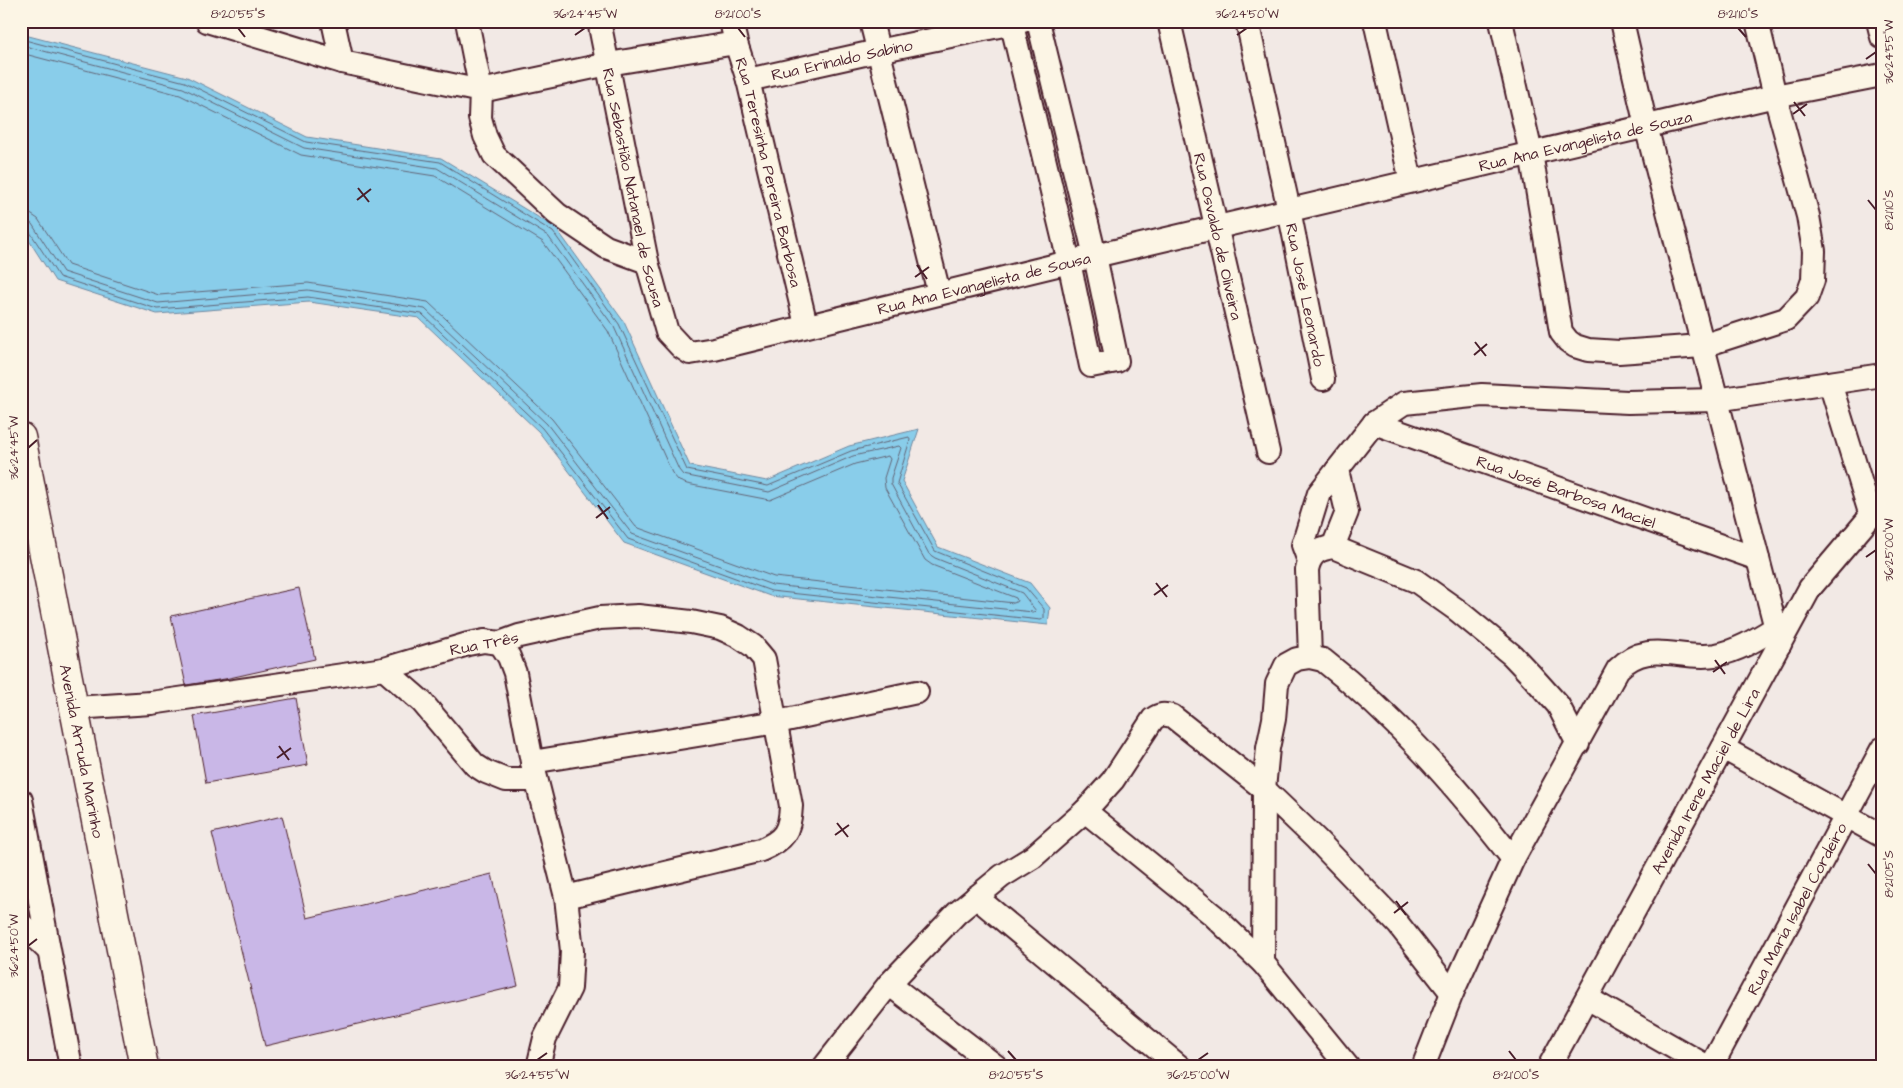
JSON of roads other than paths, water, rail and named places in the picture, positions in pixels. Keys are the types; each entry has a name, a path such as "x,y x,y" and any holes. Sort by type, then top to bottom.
{"highway":[{"name":"Avenida Arruda Marinho","path":"21,437 144,1067"}],"street":[{"path":"207,21 342,62 480,92 608,64 733,32"},
{"path":"332,21 342,62"},
{"path":"467,21 480,92 480,118 485,136 494,155 556,214 606,247 647,262"},
{"name":"Rua Sebastião Natanael de Sousa","path":"599,21 647,262 667,332 681,347"},
{"path":"872,21 939,294"},
{"path":"1015,22 1070,262 1091,366 1117,361 1095,256 1038,21"},
{"name":"Rua Osvaldo de Oliveira","path":"1169,21 1268,452"},
{"name":"Rua José Leonardo","path":"1247,21 1323,379"},
{"path":"1375,21 1411,181"},
{"path":"1501,21 1531,153 1560,332 1575,346 1588,350 1619,352 1702,346 1786,319 1807,298 1813,280 1814,250 1808,216 1775,96 1757,21"},
{"path":"1424,1067 1452,993 1513,858 1618,669 1627,660 1647,652 1661,652 1693,657 1717,655 1778,636 1646,126 1622,21"},
{"path":"1878,21 1882,37"},
{"name":"Rua Erinaldo Sabino","path":"748,80 1015,22"},
{"name":"Rua Teresinha Pereira Barbosa","path":"733,32 748,80 806,325"},
{"name":"Rua Ana Evangelista de Souza","path":"1288,210 1775,96 1882,75"},
{"name":"Rua Ana Evangelista de Sousa","path":"681,347 690,353 714,349 806,325 1288,210"},
{"path":"1309,562 1303,545 1319,493 1374,423 1404,403 1482,395 1628,402 1716,400 1882,375"},
{"path":"1830,383 1876,512"},
{"name":"Rua José Barbosa Maciel","path":"1374,423 1758,559"},
{"path":"1333,547 1347,512 1337,470"},
{"name":"Avenida Irene Maciel de Lira","path":"1549,1067 1723,748 1778,636 1810,588 1876,512"},
{"path":"1310,657 1307,570 1313,554 1322,549 1333,547 1416,581 1457,610 1512,655 1531,675 1558,705 1578,744"},
{"name":"Rua Três","path":"75,708 151,703 384,669 468,644 484,641 500,643 520,636 600,618 638,616 691,622 720,628 754,646 764,659 791,806 790,824 784,835 773,844 760,850 566,897"},
{"path":"500,643 509,657 515,673 534,771 566,897 572,951 570,988 545,1038 538,1067"},
{"path":"1263,964 1264,789 1268,748 1274,719 1277,684 1286,665 1297,659 1310,657 1324,660 1397,724 1470,804 1513,858"},
{"path":"384,669 422,702 475,765 496,778 506,780 534,771 917,692"},
{"path":"824,1067 889,984 956,913 1002,876 1033,857 1085,811 1113,780 1153,720 1159,715 1164,714 1172,716 1264,789 1316,838 1398,924 1452,993"},
{"path":"1723,748 1882,836"},
{"name":"Rua Maria Isabel Cordeiro","path":"1710,1067 1882,750"},
{"path":"21,800 71,1067"},
{"path":"1085,811 1212,915 1263,964 1348,1067"},
{"path":"976,897 1180,1067"},
{"path":"21,924 49,951"},
{"path":"889,984 996,1067"},
{"path":"1586,998 1710,1067"}],"water":[{"path":"21,34 187,77 307,137 441,158 556,228 624,322 690,466 767,481 849,446 919,429 902,481 938,547 1030,583 1050,608 1048,625 770,596 624,543 539,432 419,318 309,302 157,314 55,281 21,228"}]}
